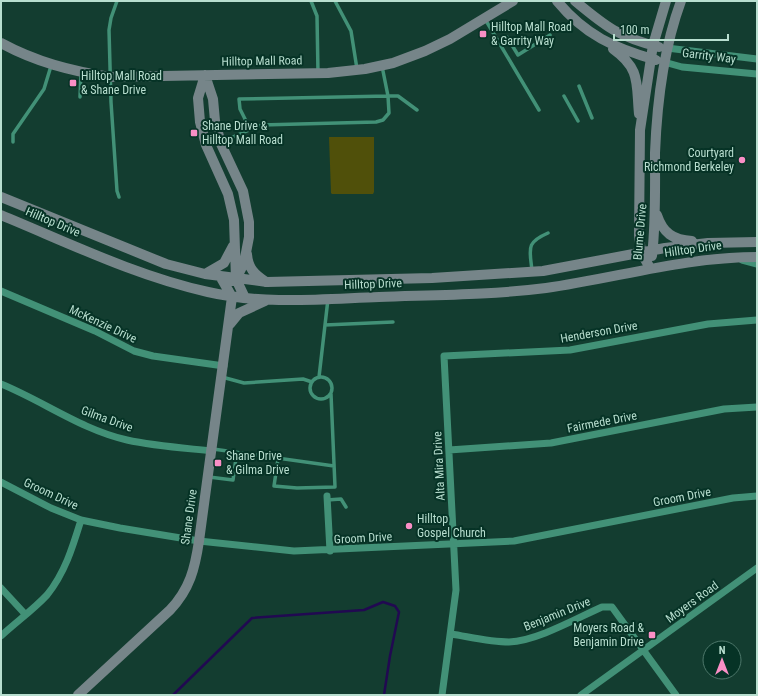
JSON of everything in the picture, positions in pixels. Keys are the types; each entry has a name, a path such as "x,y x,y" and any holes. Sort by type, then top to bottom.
{"street":[{"name":"Hilltop Mall Road","path":"1,43 29,57 51,65 110,77 318,73 357,70 382,66 425,51 513,1"},
{"name":"Garrity Way","path":"557,1 582,26 600,40 626,51 682,67 757,74"},
{"name":"Garrity Way","path":"575,1 602,24 620,35 667,48 757,59"},
{"name":"Blume Drive","path":"650,268 641,252 639,235 640,130 653,45 666,1"},
{"name":"Blume Drive","path":"650,268 656,211 657,112 667,48 681,1"},
{"path":"600,40 628,61 633,68 636,78 640,130"},
{"path":"205,75 214,100 215,121 220,142 243,191 249,222 247,250 248,263 254,273 267,282 244,295 232,297 222,280"},
{"path":"205,75 198,98 200,122 206,145 228,194 234,220 236,278 244,295"},
{"name":"Hilltop Drive","path":"1,197 122,248 166,264 222,280"},
{"path":"656,211 662,229 674,238 708,243"},
{"name":"Hilltop Drive","path":"1,215 160,279 232,297"},
{"name":"Hilltop Drive","path":"236,278 267,282 432,278 532,272 570,267 652,250 708,243 757,242"},
{"path":"205,274 224,263 235,243"},
{"path":"236,278 244,262 247,250"},
{"name":"Hilltop Drive","path":"244,295 269,299 328,298 486,292 545,288 650,268 728,257 757,256"},
{"path":"728,257 757,264"},
{"path":"209,292 222,280 236,278"},
{"name":"McKenzie Drive","path":"1,291 87,328 134,351 153,356 224,366"},
{"name":"Shane Drive","path":"78,695 181,599 193,576 230,324 232,297"},
{"path":"230,324 239,313 269,299"},
{"name":"Henderson Drive","path":"444,356 570,350 708,324 757,320"},
{"name":"Alta Mira Drive","path":"442,695 456,590 444,356"},
{"name":"Gilma Drive","path":"1,384 29,395 89,427 126,440 212,450"},
{"name":"Fairmede Drive","path":"449,450 551,444 724,409 757,407"},
{"name":"Groom Drive","path":"1,482 51,508 81,520 120,528 199,540 294,551 330,551 514,541 733,498 757,496"},
{"path":"327,498 330,551"},
{"path":"1,636 46,595 59,578 69,559 81,520"},
{"name":"Moyers Road","path":"581,695 757,568"},
{"path":"1,588 25,614"},
{"name":"Benjamin Drive","path":"451,634 510,642 524,640 602,607 612,607 676,695"}],"lane":[{"path":"118,1 110,18 109,30 116,183 120,197"},
{"path":"311,1 317,16 318,73"},
{"path":"335,1 351,31 357,70"},
{"path":"485,18 539,110"},
{"path":"508,37 518,54 550,36"},
{"path":"13,142 13,134 44,89 51,65"},
{"path":"220,142 261,125 376,122 383,120 389,113 388,96 382,66"},
{"path":"80,97 81,72"},
{"path":"579,86 592,118"},
{"path":"250,129 240,109 239,99 398,96 417,110"},
{"path":"564,96 578,121"},
{"path":"532,272 530,251 531,243 534,238 548,233"},
{"path":"319,377 328,298"},
{"path":"325,324 393,322"},
{"path":"222,377 244,383 303,379 312,382"},
{"path":"278,459 274,486 297,488 335,487 332,390 330,381 327,378 319,377 312,382 311,390 316,397 324,398 331,394"},
{"path":"212,450 334,466"},
{"path":"208,477 233,480 236,458"},
{"path":"326,488 327,498 340,500 346,507"}],"shaded area":[{"path":"329,137 374,137 373,194 331,193"}],"waterway":[{"path":"173,695 252,618 364,610 383,602 395,606 399,612 384,695"}],"place":[{"name":"Hilltop Mall Road & Garrity Way","path":"483,34"},
{"name":"Hilltop Mall Road & Shane Drive","path":"73,83"},
{"name":"Shane Drive & Hilltop Mall Road","path":"194,133"},
{"name":"Courtyard Richmond Berkeley","path":"742,160"},
{"name":"Shane Drive & Gilma Drive","path":"218,463"},
{"name":"Hilltop Gospel Church","path":"409,526"},
{"name":"Moyers Road & Benjamin Drive","path":"652,635"}]}
